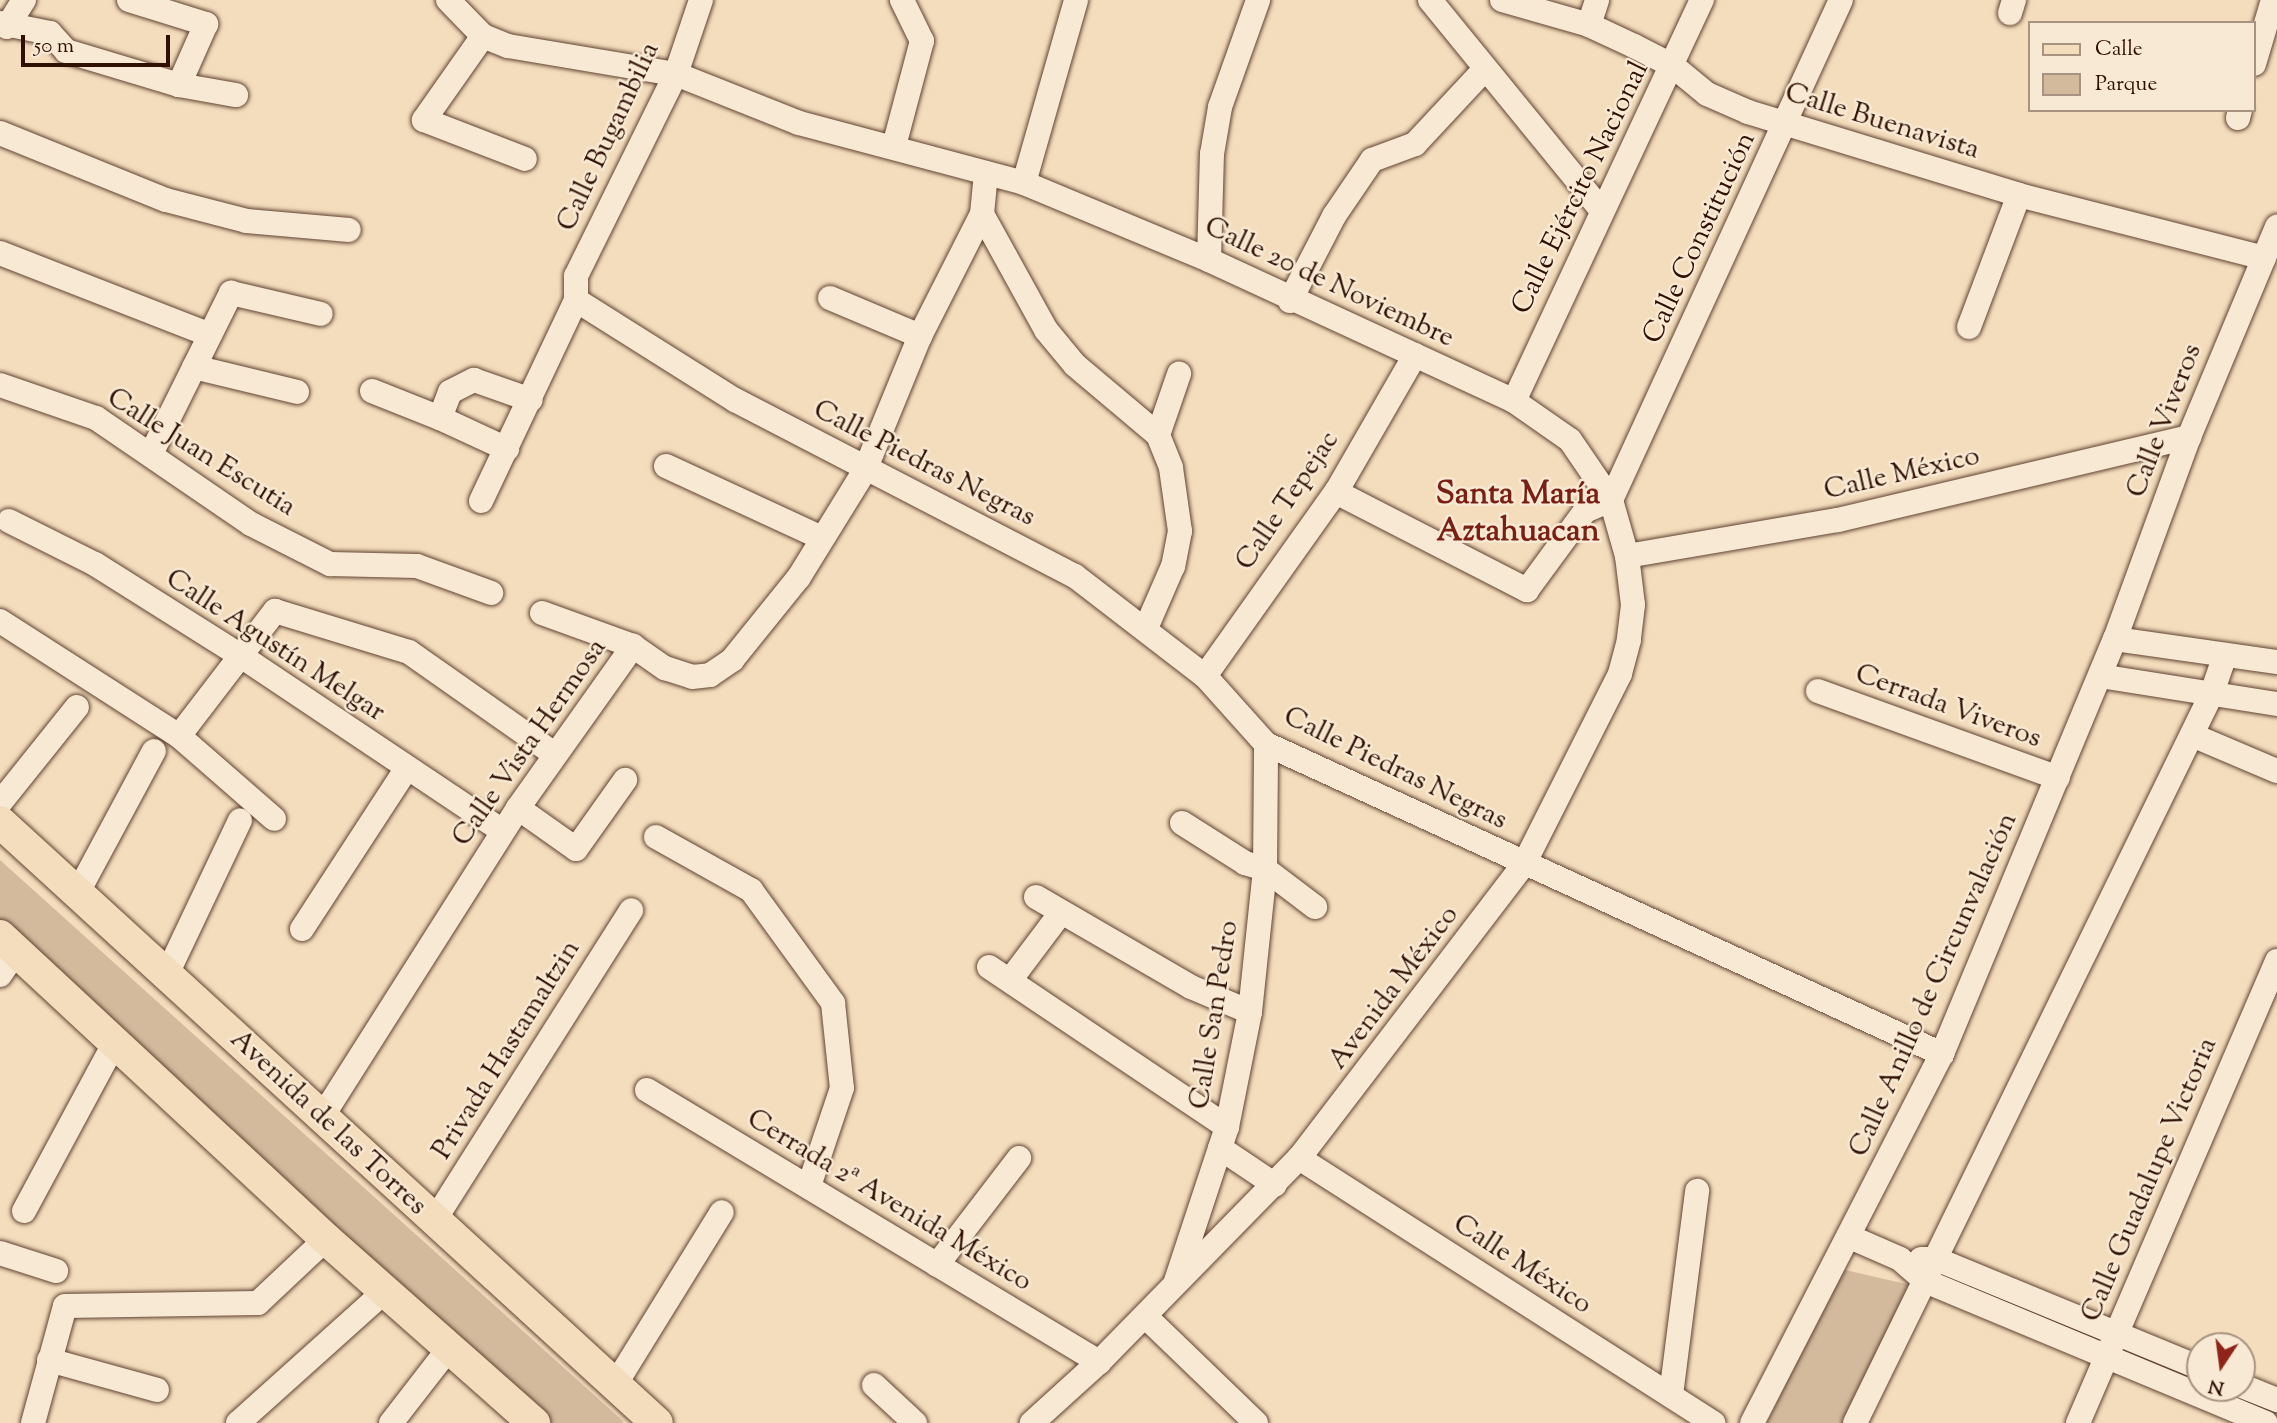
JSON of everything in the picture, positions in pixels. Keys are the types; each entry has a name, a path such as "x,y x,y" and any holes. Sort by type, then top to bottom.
{"main road":[{"name":"Avenida de las Torres","path":"0,822 657,1423"},
{"path":"5,954 114,1045 326,1239 534,1423"}],"street":[{"path":"24,0 4,25 50,33 66,51 178,85 236,95"},
{"path":"129,0 206,24 178,85"},
{"path":"447,0 483,36 424,120 525,159"},
{"name":"Calle Bugambilia","path":"481,501 576,300 576,276 676,74 701,0"},
{"path":"894,146 922,41 902,0"},
{"path":"1024,183 1076,0"},
{"path":"1209,260 1212,154 1220,107 1258,0"},
{"path":"1430,0 1484,70 1601,210"},
{"name":"Calle Buenavista","path":"1502,0 1589,25 1673,66 1707,94 1786,124 2019,195 2264,258"},
{"path":"1589,25 1597,0"},
{"name":"Calle Ejército Nacional","path":"1514,401 1601,210 1673,66 1702,0"},
{"name":"Calle Constitución","path":"1611,500 1841,0"},
{"path":"2256,57 2273,0"},
{"name":"Calle 20 de Noviembre","path":"483,36 535,54 676,74 799,123 894,146 1024,183 1209,260 1290,301 1514,401 1570,440 1611,500"},
{"path":"1290,301 1334,216 1372,160 1415,144 1484,70"},
{"path":"0,133 166,200 247,221 349,230"},
{"name":"Calle Vista Hermosa","path":"322,1117 502,831 633,646 665,668 692,677 710,675 732,660 799,577 864,470 920,336 982,214 986,173"},
{"path":"1969,327 2019,195"},
{"path":"982,214 1046,330 1075,365 1158,435 1179,500 1180,531 1173,566 1146,628"},
{"name":"Calle Viveros","path":"2115,639 2189,437 2277,228"},
{"path":"0,253 210,335"},
{"path":"152,452 231,293 321,314"},
{"path":"830,298 920,336"},
{"name":"Calle Piedras Negras","path":"576,300 735,400 864,470 1075,576 1205,676 1265,744 1942,1054"},
{"name":"Calle Tepejac","path":"1205,676 1336,492 1415,355"},
{"path":"194,367 297,392"},
{"path":"1158,435 1179,374"},
{"path":"440,418 450,392 474,380 531,400"},
{"name":"Calle Juan Escutia","path":"0,385 96,418 152,452 251,524 330,564 417,566 491,593"},
{"path":"372,391 507,449"},
{"name":"Calle México","path":"1627,556 1838,520 2189,437"},
{"path":"666,467 822,538"},
{"path":"1336,492 1527,590 1585,511 1611,500"},
{"name":"Avenida México","path":"1032,1423 1100,1362 1299,1158 1524,864 1620,674 1633,605 1627,556 1611,500"},
{"name":"Calle Agustín Melgar","path":"9,522 96,565 244,658 502,831"},
{"path":"179,736 244,658 275,611 409,652 554,754"},
{"path":"542,613 633,646"},
{"path":"0,621 179,736 274,819"},
{"path":"2115,639 2277,662"},
{"name":"Calle Anillo de Circunvalación","path":"1752,1423 1942,1054 2115,639"},
{"path":"1855,1423 2192,735 2212,693 2225,655"},
{"path":"2100,676 2277,704"},
{"name":"Cerrada Viveros","path":"1818,691 2058,778"},
{"path":"0,803 77,707"},
{"path":"2192,735 2277,771"},
{"name":"Calle San Pedro","path":"1174,1288 1223,1137 1250,1012 1265,869 1265,744"},
{"path":"78,892 154,751"},
{"path":"302,929 407,768"},
{"path":"518,808 576,849 625,780"},
{"path":"167,974 240,820"},
{"path":"1182,823 1245,863 1265,869 1315,907"},
{"path":"656,837 751,890 833,1003 842,1088 809,1186"},
{"path":"1036,897 1060,914 1191,987 1250,1012"},
{"name":"Privada Hastamaltzin","path":"435,1221 631,910"},
{"path":"1060,914 1000,973 1223,1137 1275,1185"},
{"name":"Calle Guadalupe Victoria","path":"2078,1423 2277,961"},
{"path":"24,1211 114,1045"},
{"name":"Cerrada 2ª Avenida México","path":"647,1090 1100,1362"},
{"path":"937,1265 1019,1158"},
{"name":"Calle México","path":"1299,1158 1714,1423"},
{"path":"1671,1395 1697,1191"},
{"path":"615,1385 722,1212"},
{"path":"1850,1237 1900,1259 1925,1281 2266,1423"},
{"path":"33,1423 65,1306 258,1303 326,1239"},
{"path":"0,1253 56,1271"},
{"path":"1900,1259 1936,1259 2186,1362"},
{"path":"238,1423 385,1291"},
{"path":"1145,1317 1254,1422"},
{"path":"391,1423 450,1347"},
{"path":"49,1360 157,1390"},
{"path":"874,1385 915,1423"},
{"path":"2256,1392 2277,1400"}],"green space":[{"path":"0,860 623,1421 552,1423 0,926"},
{"path":"1841,1269 1919,1287 1850,1423 1767,1423"}],"district":[{"name":"Santa María Aztahuacan","path":"1518,514"}]}
